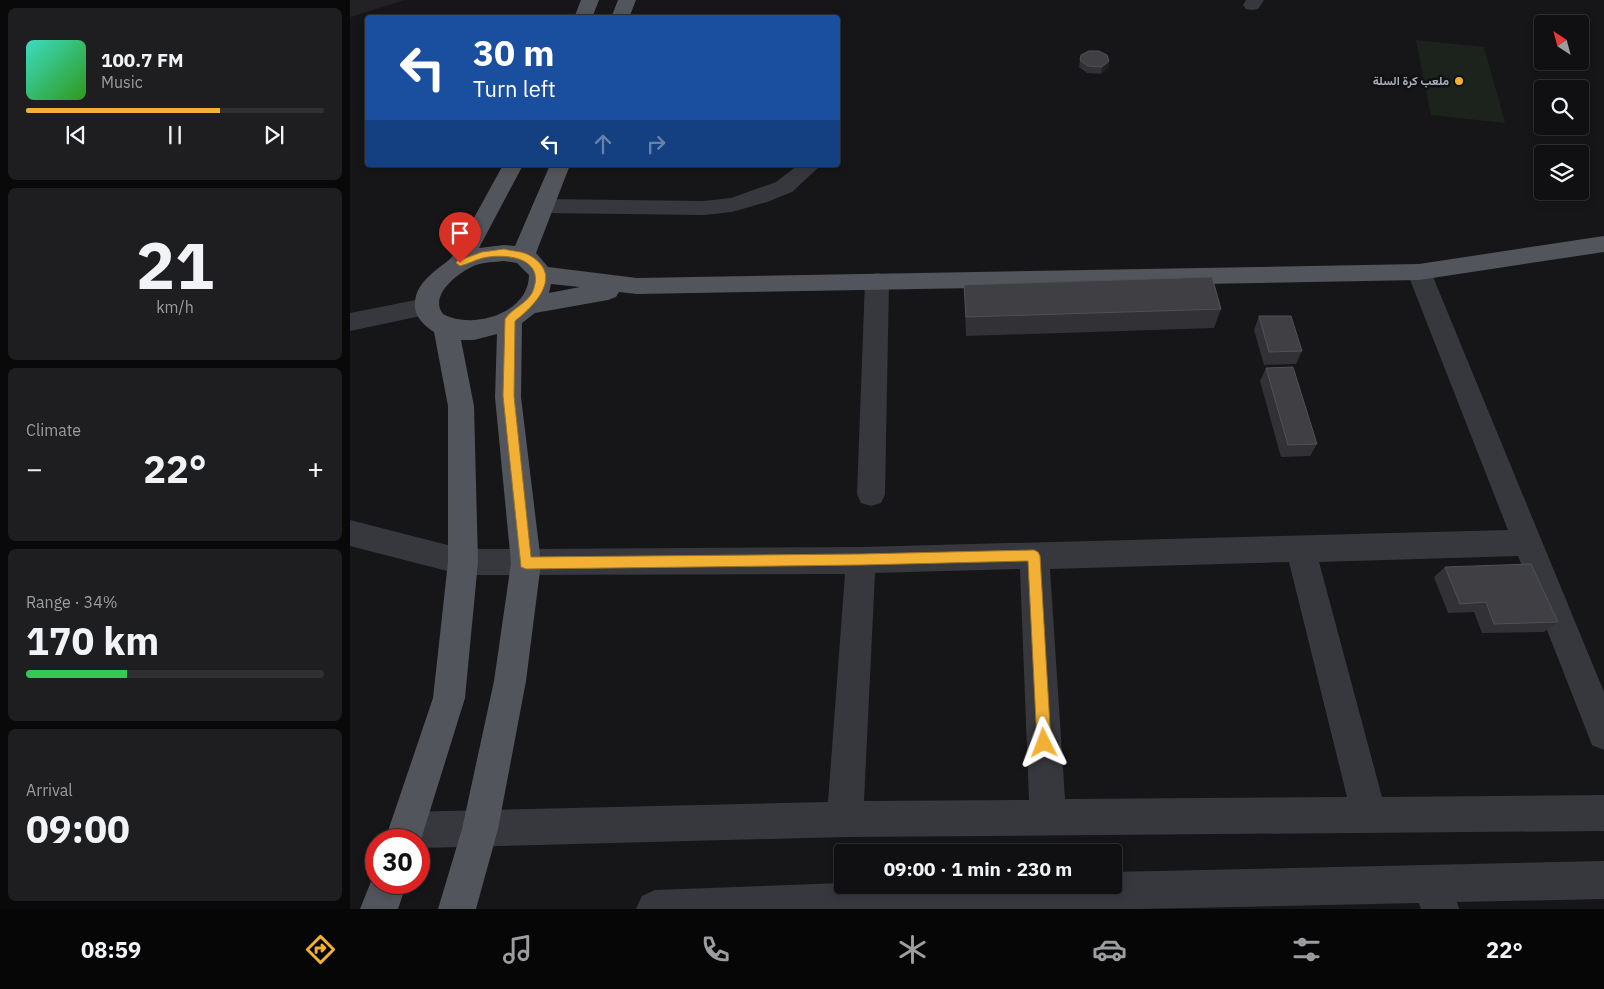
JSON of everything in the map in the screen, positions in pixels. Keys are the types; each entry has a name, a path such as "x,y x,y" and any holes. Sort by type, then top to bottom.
{"main road":[{"path":"584,15 590,0"},
{"path":"621,15 627,0"},
{"path":"460,263 512,167"},
{"path":"523,256 559,167"},
{"path":"541,274 637,286 1419,272 1604,244"},
{"path":"457,909 480,829 510,681 526,563 508,396 520,312 539,290 541,274 535,263 523,256 504,253 482,255 460,263 442,276 429,291 426,307 432,320 446,328 466,332 489,328 520,312 637,286"},
{"path":"407,829 449,698 463,562 462,406 446,328"},
{"path":"379,909 385,894"}],"street":[{"path":"543,206 704,208 732,205 784,186 808,167"},
{"path":"1419,272 1604,732"},
{"path":"870,494 877,281"},
{"path":"350,322 426,307"},
{"path":"350,533 463,562 526,563 861,560 1528,543"},
{"path":"1301,549 1369,815"},
{"path":"1034,556 1048,818"},
{"path":"845,819 861,560"},
{"path":"430,833 480,829 845,819 1604,813"},
{"path":"655,909 1108,891 1437,896 1604,880"}],"shaded area":[{"path":"350,0 405,0 350,17"},
{"name":"ملعب كرة السلة","path":"1416,40 1484,47 1505,123 1431,115"}],"building":[{"path":"1089,51 1099,51 1107,55 1109,61 1102,67 1088,66 1080,60 1081,55"},
{"path":"1212,277 1221,309 966,317 964,285"},
{"path":"1259,316 1291,316 1302,351 1269,352"},
{"path":"1293,367 1317,444 1288,445 1266,368"},
{"path":"1531,564 1558,622 1494,624 1486,602 1460,604 1445,567"}],"place":[{"name":"ملعب كرة السلة","path":"1459,81"}],"route":[{"path":"460,263 482,255 504,253 523,256 535,263 541,274 539,290 529,305 510,319 508,396 526,563 861,560 1034,556 1044,743"}]}
